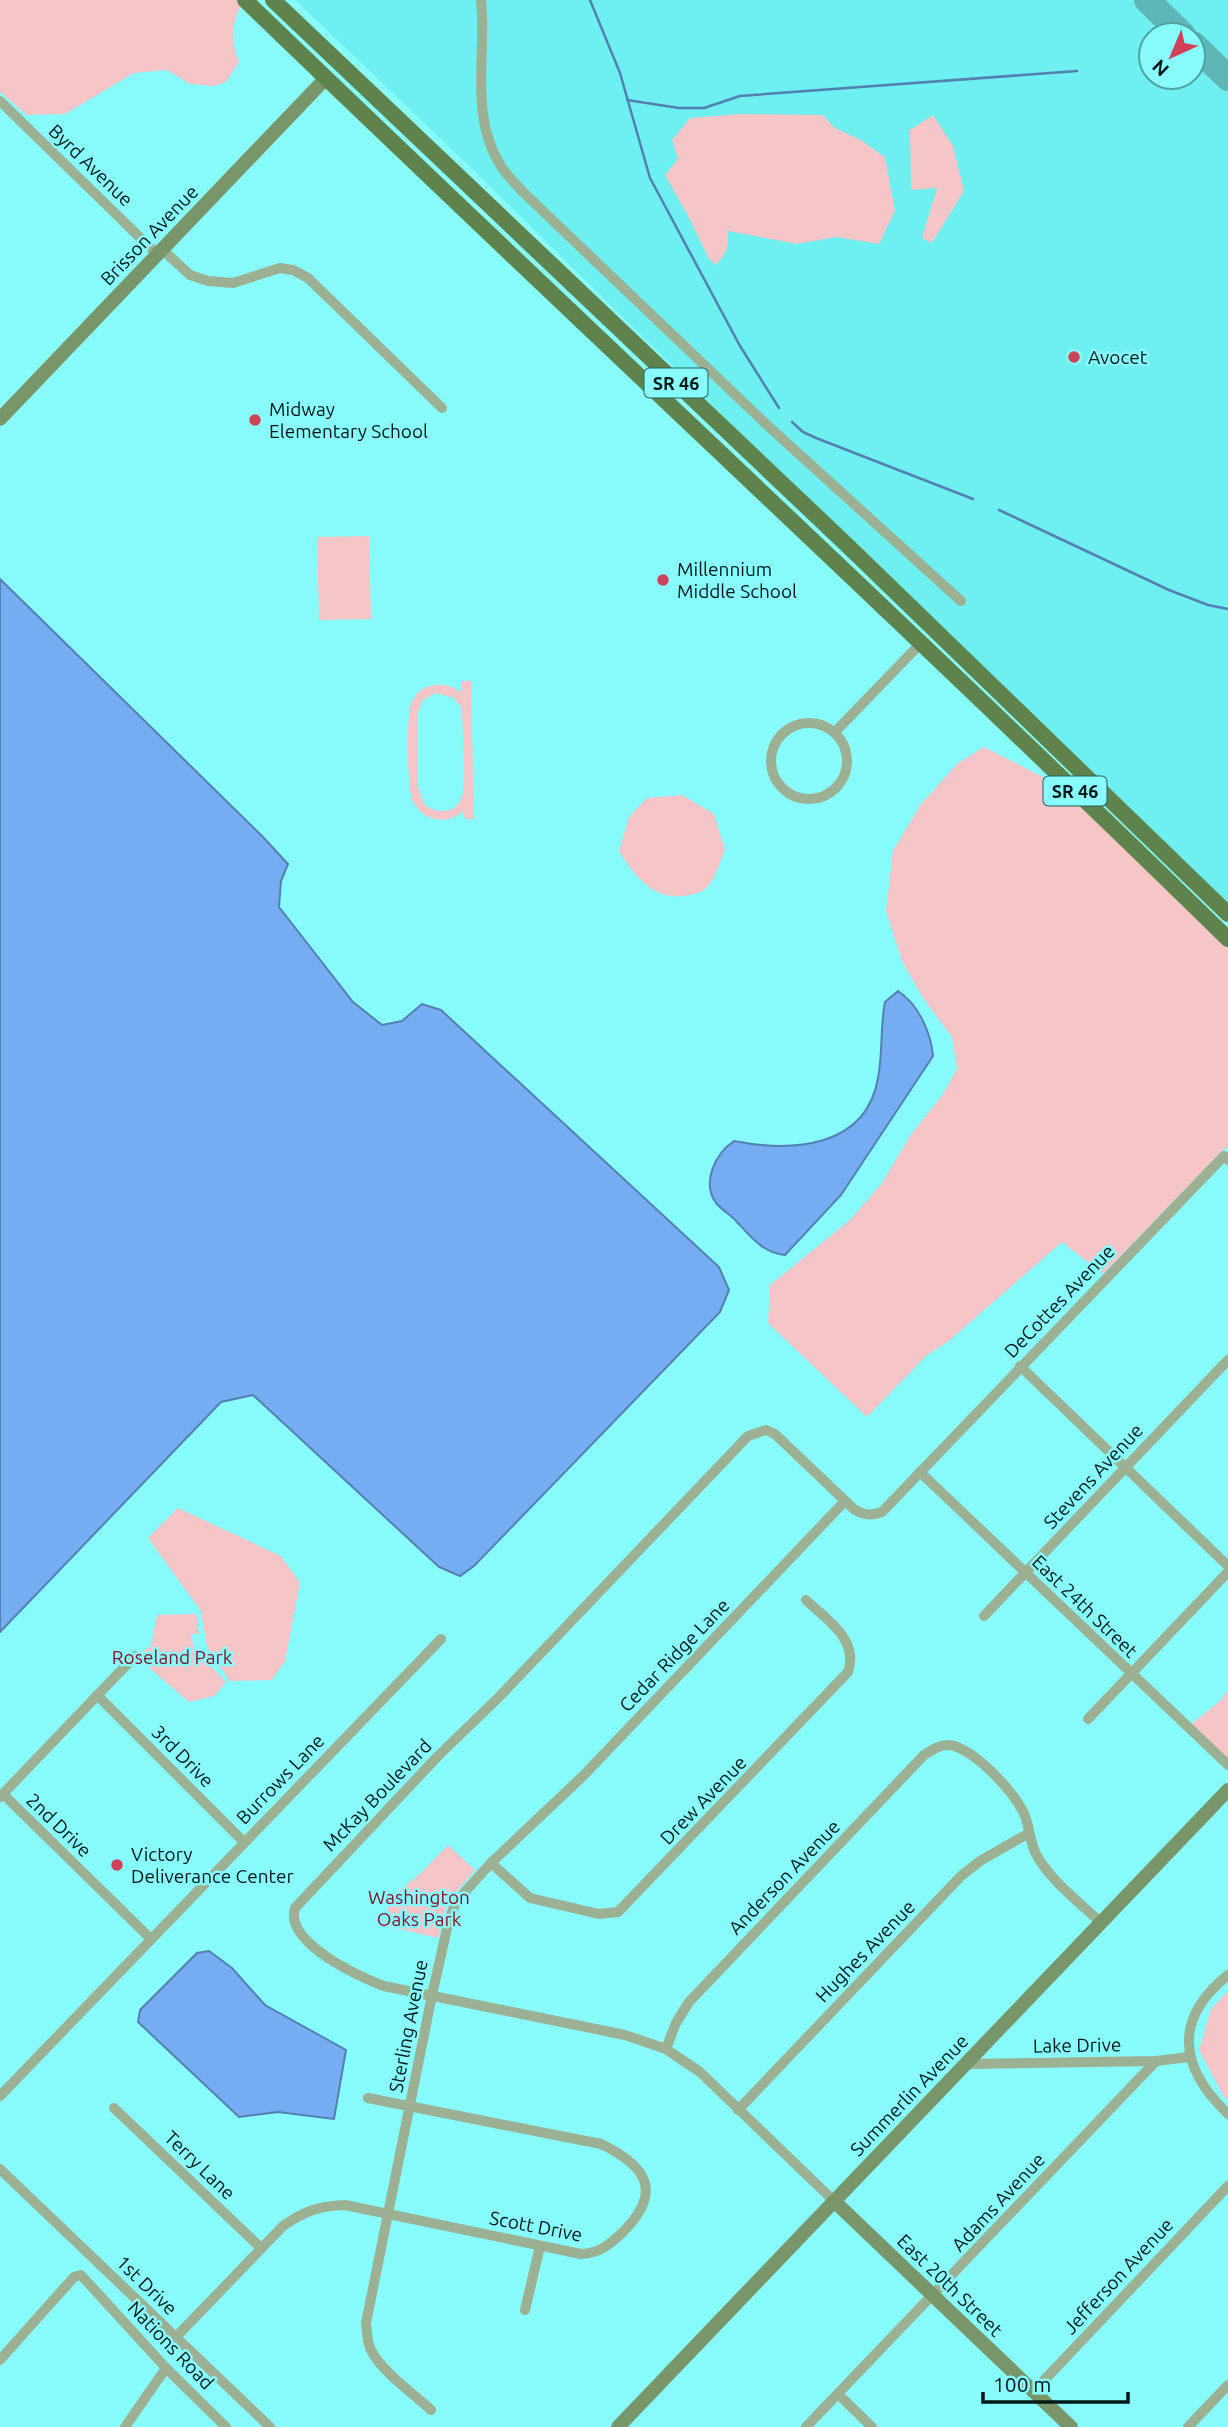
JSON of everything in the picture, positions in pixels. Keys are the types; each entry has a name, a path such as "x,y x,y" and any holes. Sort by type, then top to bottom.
{"main road":[{"name":"SR 46","path":"245,0 1228,939"},
{"name":"SR 46","path":"273,0 859,557 1228,914"}],"street":[{"path":"481,0 481,94 484,123 501,167 573,241 767,425 961,601"},
{"name":"Brisson Avenue","path":"0,419 326,78"},
{"name":"Byrd Avenue","path":"0,101 160,252 190,275 208,281 233,283 280,268 293,270 308,278 442,408"},
{"path":"835,732 921,643"},
{"path":"808,723 835,732 844,746 848,761 845,775 837,788 825,796 810,800 796,797 783,789 774,777 771,762 774,747 782,735 794,726 808,723"},
{"name":"DeCottes Avenue","path":"920,1472 1020,1366 1226,1158"},
{"name":"Stevens Avenue","path":"984,1616 1228,1360"},
{"path":"1020,1366 1228,1569 1088,1719"},
{"name":"McKay Boulevard","path":"834,2201 700,2072 666,2049 625,2035 384,1986 362,1978 310,1945 300,1934 293,1914 300,1901 438,1756 499,1697 748,1436 766,1430 775,1434 855,1510 864,1514 873,1515 889,1505 920,1472"},
{"name":"East 24th Street","path":"920,1472 1228,1765"},
{"name":"Cedar Ridge Lane","path":"524,1830 584,1775 845,1501"},
{"name":"Drew Avenue","path":"491,1863 530,1898 598,1914 618,1912 848,1672 852,1662 849,1644 806,1600"},
{"name":"Burrows Lane","path":"0,2096 441,1639"},
{"path":"2,1796 135,1656"},
{"name":"3rd Drive","path":"97,1695 244,1842"},
{"name":"Anderson Avenue","path":"666,2049 676,2023 689,2002 924,1755 934,1748 957,1746 968,1752 1015,1797 1025,1814 1029,1833"},
{"name":"Summerlin Avenue","path":"618,2427 1228,1790"},
{"name":"2nd Drive","path":"2,1796 151,1939"},
{"name":"Sterling Avenue","path":"431,2410 380,2363 371,2350 366,2323 447,1924 463,1894 524,1830"},
{"path":"1029,1833 1036,1854 1049,1872 1100,1922"},
{"name":"Hughes Avenue","path":"738,2109 961,1876 980,1861 1029,1833"},
{"path":"1228,1975 1198,2009 1188,2033 1189,2057 1196,2076 1211,2098 1228,2114"},
{"name":"Lake Drive","path":"965,2064 1156,2061 1189,2057"},
{"name":"Adams Avenue","path":"806,2427 1156,2061"},
{"name":"Scott Drive","path":"176,2337 283,2226 301,2213 322,2205 345,2205 581,2254 607,2248 642,2209 647,2197 645,2182 633,2165 619,2153 601,2144 368,2098"},
{"name":"Terry Lane","path":"114,2108 261,2248"},
{"name":"1st Drive","path":"0,2169 270,2427"},
{"name":"Jefferson Avenue","path":"1034,2391 1228,2186"},
{"name":"East 20th Street","path":"834,2201 1071,2427"},
{"path":"525,2310 540,2246"},
{"name":"Nations Road","path":"2,2354 74,2277 81,2275 166,2368 226,2427"},
{"path":"125,2427 166,2368"},
{"path":"1188,2427 1228,2385"},
{"path":"838,2394 872,2427"}],"shaded area":[{"path":"295,0 1228,0 1228,907 943,632 462,159"},
{"path":"0,579 288,864 281,881 279,907 353,1002 382,1025 402,1021 422,1004 441,1010 719,1267 729,1290 720,1312 474,1566 460,1576 439,1567 253,1395 221,1402 0,1632"},
{"path":"898,991 912,1003 922,1019 930,1038 933,1056 841,1195 785,1255 770,1251 716,1203 710,1177 716,1160 734,1141 779,1146 801,1145 842,1132 858,1119 871,1102 878,1078 885,1002"},
{"path":"209,1951 232,1968 265,2005 346,2050 334,2119 278,2112 239,2117 138,2022 140,2010 197,1953"}],"green space":[{"path":"0,0 237,0 241,4 235,20 233,39 239,62 226,82 214,86 190,84 167,70 134,73 65,114 27,115 0,92"},
{"path":"740,114 823,115 835,128 861,140 885,157 895,211 879,244 836,237 797,244 728,231 723,256 716,265 709,259 665,175 678,159 672,140 690,118"},
{"path":"933,115 953,146 964,191 932,243 922,238 937,188 911,190 910,130"},
{"path":"369,536 371,619 319,620 317,537"},
{"path":"462,681 471,681 474,819 465,819 463,811 450,819 436,819 423,814 411,795 409,711 415,697 426,687 447,686 461,692","holes":["436,693 454,698 462,709 463,790 455,807 440,811 425,805 418,788 418,712 423,700"]},
{"path":"984,747 1063,787 1228,947 1228,1147 1103,1274 1062,1242 950,1340 926,1356 867,1417 768,1323 770,1285 850,1220 882,1183 910,1136 943,1094 957,1069 952,1037 923,998 902,961 886,911 893,851 921,804 958,763"},
{"path":"682,795 714,814 725,850 706,888 693,894 672,896 653,890 645,884 619,851 629,817 647,798"},
{"path":"178,1508 281,1556 300,1583 285,1661 272,1680 230,1681 207,1647 201,1611 148,1538"},
{"name":"Roseland Park","path":"196,1614 199,1634 191,1634 194,1649 226,1682 214,1696 189,1702 133,1654 140,1654 151,1646 157,1615"},
{"path":"1228,1690 1228,1763 1189,1726 1221,1700"},
{"name":"Washington Oaks Park","path":"448,1845 475,1870 447,1903 438,1938 383,1925 391,1898 421,1873"},
{"path":"1228,1991 1228,2099 1224,2097 1199,2050 1211,2009"}],"waterway":[{"path":"590,0 620,73 650,178 740,346 779,408"},
{"path":"627,100 679,108 704,108 740,96 1077,71"},
{"path":"792,422 803,432 816,438 973,499"},
{"path":"999,510 1169,590 1208,605 1228,609"}],"taxiway":[{"path":"1147,0 1169,21"},
{"path":"1207,58 1228,78"}],"place":[{"name":"Avocet","path":"1074,357"},
{"name":"Midway Elementary School","path":"255,420"},
{"name":"Millennium Middle School","path":"663,580"},
{"name":"Victory Deliverance Center","path":"117,1865"}]}
